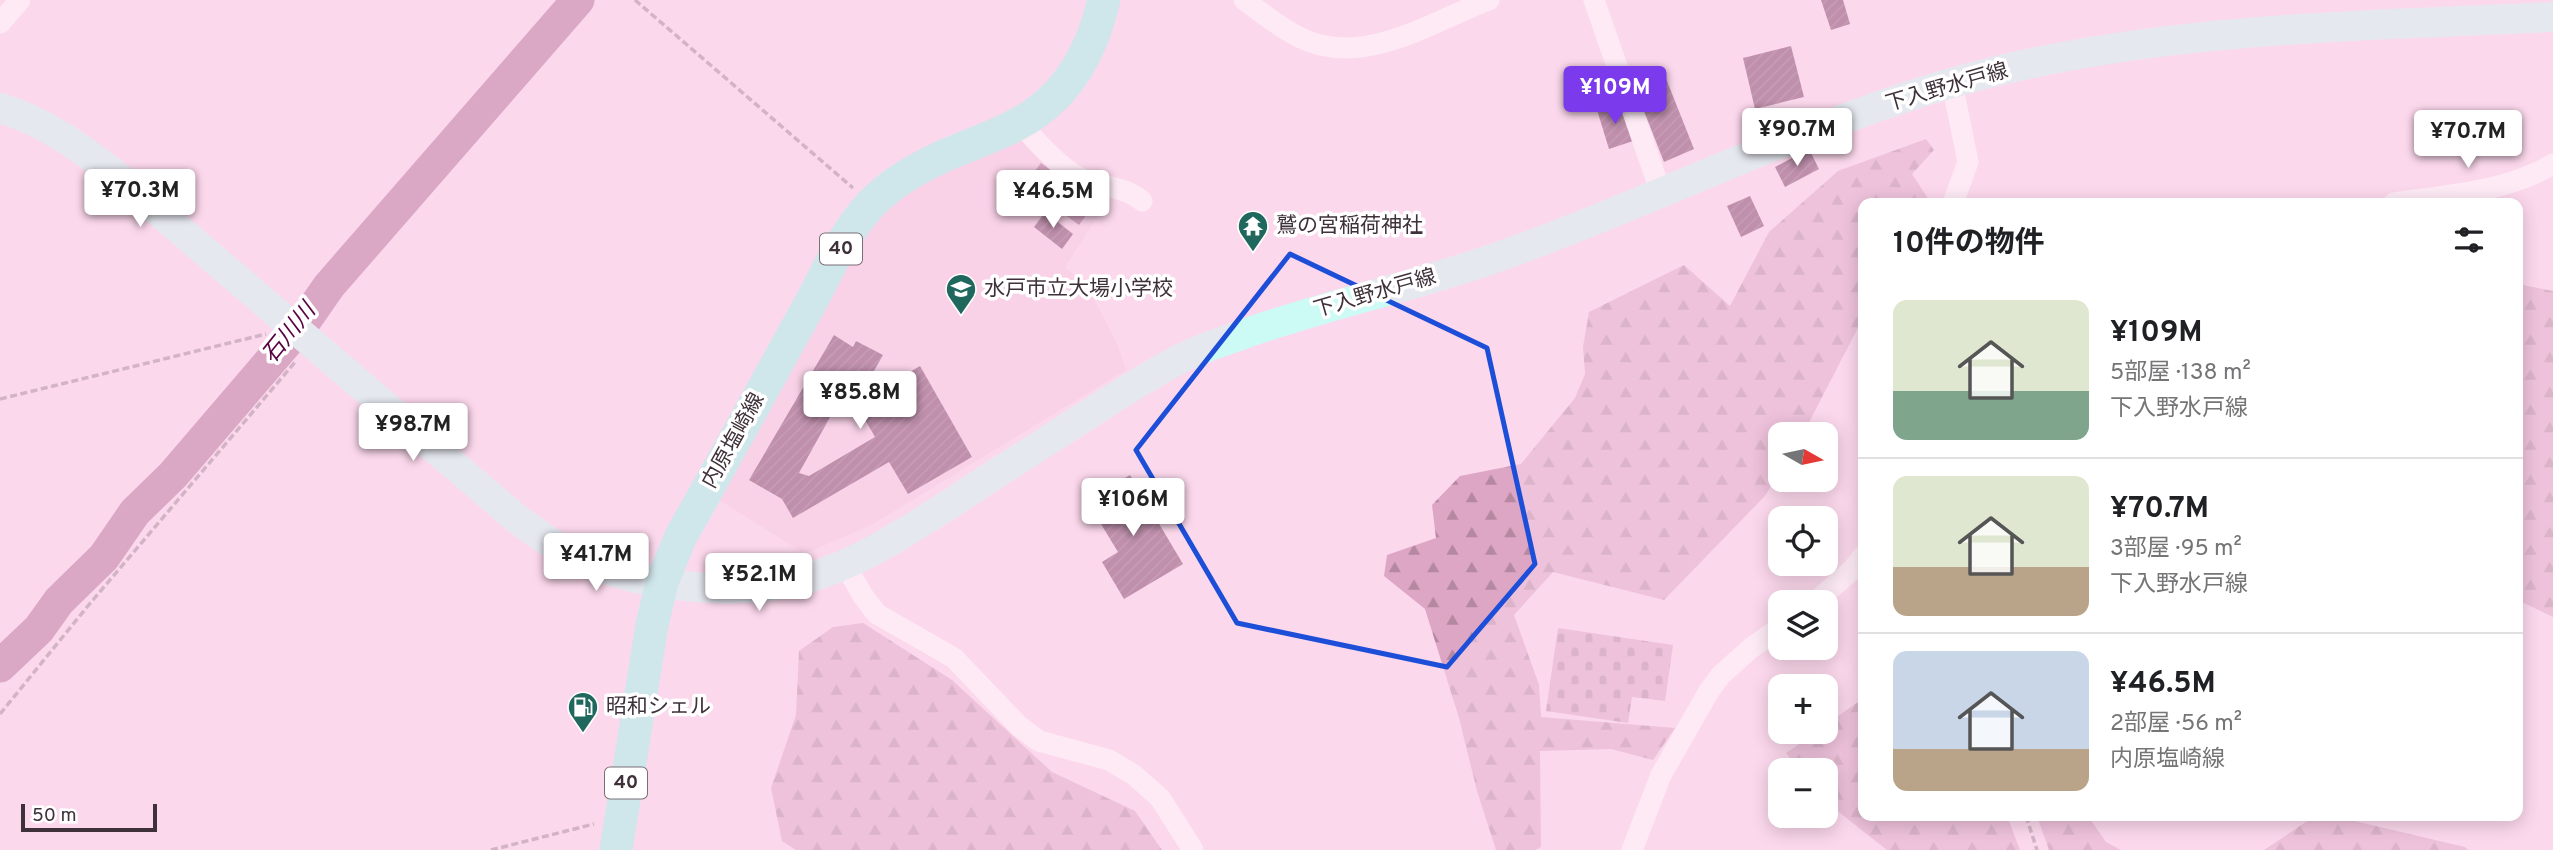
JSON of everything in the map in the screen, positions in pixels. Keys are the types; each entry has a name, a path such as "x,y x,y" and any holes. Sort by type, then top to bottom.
{"main road":[{"name":"内原塩崎線","path":"618,834 652,625 662,582 681,536 835,259 871,204 921,167 1021,122 1048,103 1073,75 1093,38 1104,0"},
{"name":"下入野水戸線","path":"0,108 46,127 93,157 517,519 551,544 600,567 662,582 728,589 768,586 806,579 845,564 893,540 1121,393 1182,358 1287,318 1472,266 1661,193 1802,133 1952,83 2083,54 2214,35 2553,17"}],"street":[{"path":"0,23 20,0"},
{"path":"1244,0 1302,38 1341,49 1361,48 1390,40 1489,0"},
{"path":"1594,0 1661,193"},
{"path":"1952,83 1968,162 1954,198"},
{"path":"1021,122 1031,139 1079,177 1134,194 1142,201"},
{"path":"2424,198 2508,184 2536,174 2553,164"},
{"path":"1829,590 1858,562"},
{"path":"845,564 877,614 954,658 1019,726 1039,741 1109,760 1134,775 1160,798 1193,850"},
{"path":"1612,850 1633,847 1661,775 1709,691 1721,675 1768,637"}],"path":[{"path":"635,0 871,204"},
{"path":"0,399 267,334 298,332"},
{"path":"0,714 87,607 298,332"},
{"path":"2027,821 2037,850"},
{"path":"491,850 618,834"}],"highlighted area":[{"path":"1290,254 1487,348 1535,564 1447,667 1237,623 1136,450"}],"shaded area":[{"name":"水戸市立大場小学校","path":"1020,137 1105,205 1065,267 1088,287 1118,346 1126,370 873,524 805,554 716,498 844,270 874,222 927,179"},
{"path":"1041,163 1095,203 1079,225 1024,185"}],"green space":[{"path":"1926,139 1934,150 1912,174 1928,198 1858,198 1858,328 1809,422 1768,422 1768,491 1764,497 1664,600 1553,572 1514,615 1539,685 1541,717 1675,728 1653,760 1611,749 1540,751 1541,847 1535,850 1496,850 1425,609 1384,576 1387,555 1436,538 1432,505 1460,476 1521,464 1575,398 1585,374 1583,347 1589,312 1684,265 1730,306 1769,232 1838,171"},
{"path":"2523,285 2553,291 2553,617 2523,602"},
{"path":"863,623 952,680 1052,772 1135,811 1162,850 796,850 782,841 771,788 796,715 799,651 833,627"},
{"path":"1558,628 1673,645 1665,701 1632,697 1628,723 1546,711"},
{"path":"1858,702 1858,821 2009,821 2020,850 1887,850 1838,811 1838,758 1790,758 1786,753 1799,744 1838,744 1838,716"},
{"path":"2039,821 2091,821 2106,842 2121,850 2049,850"},
{"path":"2308,821 2354,821 2465,847 2468,850 2264,850"}],"building":[{"path":"1821,0 1843,0 1850,24 1831,30"},
{"path":"1791,46 1804,97 1755,109 1743,58"},
{"path":"1663,71 1694,149 1664,162 1633,83"},
{"path":"1621,103 1633,141 1609,149 1597,110"},
{"path":"1809,149 1819,169 1785,187 1775,167"},
{"path":"1750,196 1764,226 1741,237 1727,206"},
{"path":"1045,212 1073,234 1062,249 1034,227"},
{"path":"834,335 853,347 856,341 883,355 862,392 853,397 844,392 799,473 809,476 875,437 856,404 920,366 972,457 908,494 889,462 793,518 782,499 749,480"},
{"path":"1130,475 1183,564 1124,599 1102,562 1118,552 1087,501"}],"waterway":[{"name":"石川川","path":"0,666 39,629 59,601 104,557 135,512 173,475 304,322 329,286 578,0"}],"place":[{"name":"鷲の宮稲荷神社","path":"1253,253"},
{"name":"水戸市立大場小学校","path":"961,316"},
{"name":"昭和シェル","path":"583,734"}]}
